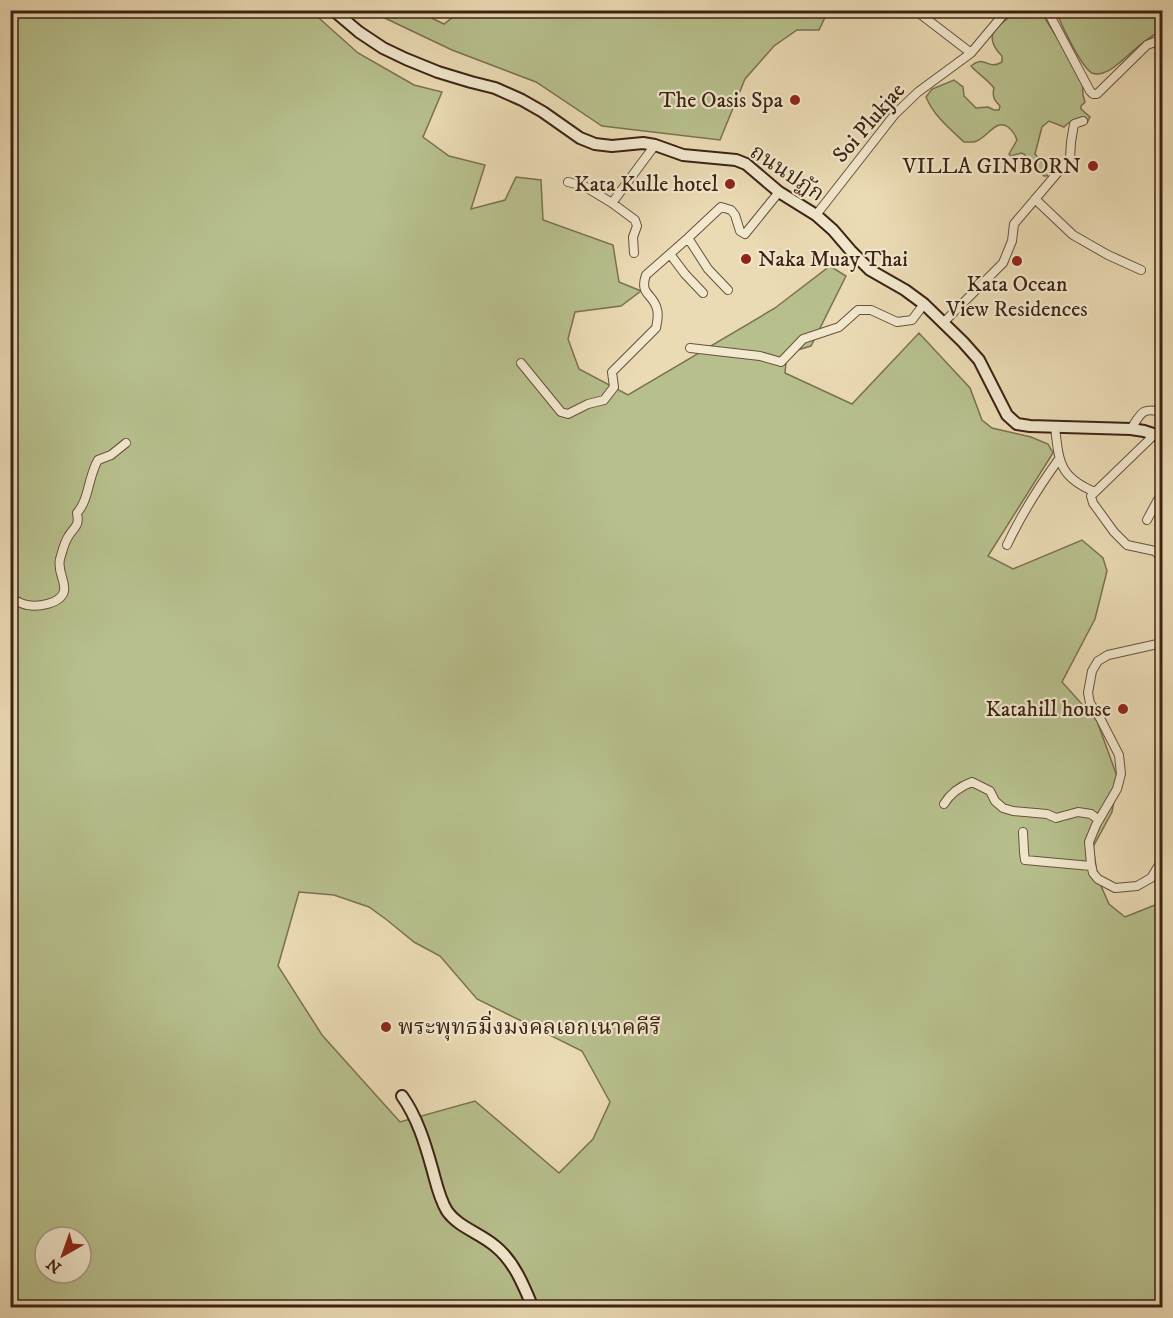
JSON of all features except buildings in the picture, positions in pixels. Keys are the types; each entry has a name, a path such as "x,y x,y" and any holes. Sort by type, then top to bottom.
{"main road":[{"name":"ถนนปฏัก","path":"333,10 383,48 438,72 495,88 522,100 580,138 595,144 612,146 643,142 683,155 736,160 746,164 779,192 816,215 870,270 924,304 979,360 1007,415 1017,424 1131,429 1159,435"},
{"path":"402,1096 411,1109 426,1148 441,1202 458,1222 494,1244 507,1256 533,1308"}],"street":[{"path":"915,10 971,52"},
{"name":"Soi Plukjae","path":"816,215 895,114 918,92 971,52 1007,10"},
{"path":"1047,10 1089,92 1093,94 1097,94 1147,45 1162,39"},
{"path":"943,323 1004,263 1012,241 1014,224 1070,158 1074,124 1083,121"},
{"path":"612,202 656,145"},
{"path":"568,182 584,186 612,202 635,220 637,226 633,237 634,253"},
{"path":"521,363 561,412 568,414 588,404 604,400 614,387 612,372 656,328 657,307 645,291 643,283 646,274 721,207 731,210 740,231 745,234 779,192"},
{"path":"1035,200 1073,235 1141,270"},
{"path":"688,238 708,269 728,290"},
{"path":"670,254 703,293"},
{"path":"690,348 781,362 802,339 839,327 858,310 871,310 897,322 912,320 924,304"},
{"path":"1131,429 1141,413 1147,410 1162,412"},
{"path":"1055,427 1059,459 1064,469 1078,485 1095,492"},
{"path":"1159,435 1091,496 1093,503 1114,532 1127,545 1155,550 1162,559"},
{"path":"10,597 17,602 38,606 54,602 61,597 64,584 58,570 60,559 67,538 75,529 77,513 84,504 93,470 98,460 111,455 126,443"},
{"path":"1007,545 1020,516 1059,459"},
{"path":"1147,520 1162,492"},
{"path":"1162,643 1108,655 1098,662 1092,671 1088,693 1090,703 1119,755 1121,774 1117,789 1089,842 1091,866 1098,879 1115,888 1125,888 1137,886 1151,878 1162,860"},
{"path":"944,804 948,797 957,792 962,785 972,782 990,791 1003,808 1013,811 1047,814 1056,818 1078,812 1092,814 1099,820"},
{"path":"1023,832 1025,860 1091,866"}],"green space":[{"path":"462,10 828,11 819,30 797,30 774,46 745,79 720,140 602,126 536,82 452,50 370,11 417,11 444,24"},
{"path":"10,11 311,11 358,53 414,85 442,92 423,137 449,156 485,165 471,209 505,200 516,177 541,180 543,220 613,245 619,282 641,291 621,306 575,312 568,339 579,369 628,395 775,308 830,266 846,276 811,346 787,353 785,373 852,404 919,333 970,388 982,420 992,428 1031,437 1048,444 1053,453 988,556 1013,569 1082,540 1103,558 1107,571 1095,619 1062,682 1097,721 1118,779 1112,812 1093,847 1098,879 1109,904 1125,917 1155,905 1162,898 1162,1307 11,1307","holes":["299,892 334,895 369,907 414,942 440,956 477,999 582,1051 610,1102 593,1139 559,1173 475,1101 400,1122 322,1035 278,966"]},
{"path":"1017,11 1044,11 1046,20 1082,78 1085,102 1081,109 1090,117 1087,123 1075,120 1064,127 1049,121 1042,127 1035,154 1050,171 1047,176 1044,176 1024,154 1011,156 1009,154 1017,140 1008,127 999,125 979,140 964,142 947,127 926,97 932,89 954,80 963,87 964,96 976,108 988,107 999,110 1000,106 993,96 994,88 971,66 980,62 993,65 1002,62 1002,56 992,36 999,26"},
{"path":"1056,11 1162,11 1162,30 1143,42 1112,69 1094,74 1077,54"}],"place":[{"name":"The Oasis Spa","path":"795,100"},
{"name":"VILLA GINBORN","path":"1093,166"},
{"name":"Kata Kulle hotel","path":"730,184"},
{"name":"Naka Muay Thai","path":"746,259"},
{"name":"Kata Ocean View Residences","path":"1017,261"},
{"name":"Katahill house","path":"1123,709"},
{"name":"พระพุทธมิ่งมงคลเอกเนาคคีรี","path":"386,1027"}]}
